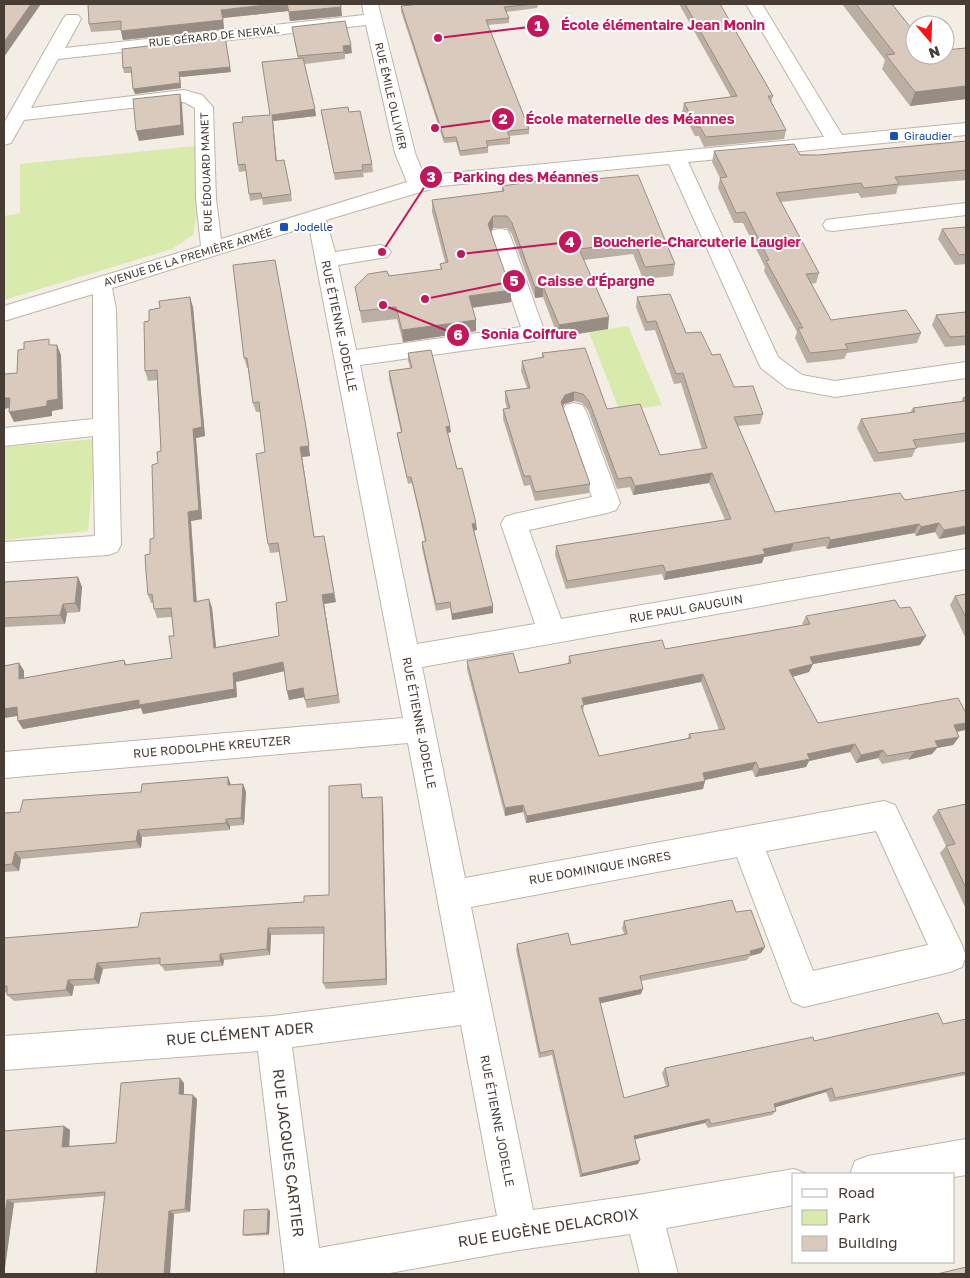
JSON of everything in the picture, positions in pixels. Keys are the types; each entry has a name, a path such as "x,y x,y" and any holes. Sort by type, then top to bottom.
{"street":[{"path":"754,4 836,141"},
{"name":"RUE GÉRARD DE NERVAL","path":"54,54 372,12"},
{"name":"RUE ÉMILE OLLIVIER","path":"372,12 405,153 418,185"},
{"path":"4,139 54,54 72,19"},
{"name":"RUE ÉDOUARD MANET","path":"18,115 184,96 200,101 204,107 206,199 212,249"},
{"name":"AVENUE DE LA PREMIÈRE ARMÉE","path":"4,314 418,185 468,176 966,129"},
{"path":"676,157 769,362 795,382 835,389 966,370"},
{"path":"833,224 966,210"},
{"name":"RUE ÉTIENNE JODELLE","path":"314,217 318,226 347,359 519,1231"},
{"path":"347,359 534,332 500,236"},
{"path":"325,260 380,252"},
{"path":"4,552 108,545 105,308 104,294 100,284"},
{"path":"552,632 514,524 607,503 574,411"},
{"path":"4,437 105,426"},
{"name":"RUE PAUL GAUGUIN","path":"406,658 966,559"},
{"name":"RUE RODOLPHE KREUTZER","path":"4,765 420,730"},
{"name":"RUE DOMINIQUE INGRES","path":"453,895 884,815 950,956 804,990 746,841"},
{"name":"RUE CLÉMENT ADER","path":"4,1052 273,1033 475,1006"},
{"name":"RUE JACQUES CARTIER","path":"273,1033 303,1272"},
{"path":"874,1173 966,1157"},
{"name":"RUE EUGÈNE DELACROIX","path":"303,1272 519,1231 644,1213 792,1187"},
{"path":"644,1213 659,1274"}],"green space":[{"path":"195,146 202,188 193,235 172,249 4,300 4,216 20,213 20,164"},
{"path":"628,326 662,405 620,412 589,332"},
{"path":"96,439 88,531 4,540 4,447"}],"building":[{"path":"4,4 31,4 4,42"},
{"path":"88,4 275,4 221,10 223,20 121,31 121,21 89,24"},
{"path":"287,4 341,4 341,7 289,12"},
{"path":"411,4 533,4 504,7 509,18 486,20 529,129 507,131 510,138 486,141 488,147 460,151 456,137 444,138 401,6"},
{"path":"685,4 720,4 773,96 768,96 786,130 706,137 700,127 697,127 684,103 737,96"},
{"path":"856,4 892,4 905,20 905,65 955,65 955,49 966,48 966,86 915,92 886,55 895,54"},
{"path":"345,21 351,45 343,46 344,52 298,56 292,27"},
{"path":"225,37 230,67 179,72 180,83 133,89 131,67 123,68 122,49"},
{"path":"303,58 315,109 272,115 276,161 284,160 291,194 262,198 261,193 249,194 245,164 238,165 233,123 243,122 242,117 270,115 262,62"},
{"path":"180,94 181,125 136,131 133,99"},
{"path":"348,107 349,112 360,111 372,164 362,165 363,170 334,173 321,110"},
{"path":"966,141 966,170 895,177 899,184 864,188 861,183 776,193 819,273 806,274 831,320 906,310 921,333 845,344 848,349 810,353 798,328 803,328 766,261 769,260 745,212 736,213 720,178 727,177 714,151 794,144 800,155 819,155"},
{"path":"638,175 675,264 645,267 635,242 579,249 609,317 559,325 543,286 535,287 512,223 507,216 493,216 488,224 511,290 469,296 476,320 402,330 396,307 360,311 355,287 368,274 387,271 389,276 442,269 440,264 448,262 432,200 504,191 502,186 559,178 561,182"},
{"path":"966,227 966,254 959,255 942,229"},
{"path":"275,260 309,446 300,447 314,537 324,536 334,593 322,595 338,695 305,700 303,688 287,691 283,662 233,673 234,689 139,705 139,700 18,721 17,707 4,709 4,666 19,663 19,679 124,660 125,665 172,658 169,636 174,636 171,608 154,609 152,594 148,595 145,555 150,554 150,539 154,538 152,465 158,463 157,452 161,451 157,370 145,371 144,322 149,321 149,310 160,308 159,301 190,297 202,427 193,429 199,510 188,512 194,602 209,599 214,648 279,636 276,603 287,601 278,543 268,544 256,454 265,452 259,402 253,403 247,358 244,358 233,265"},
{"path":"670,294 686,333 701,332 712,355 720,354 734,387 753,386 763,414 734,417 775,512 900,493 905,500 966,490 966,526 944,530 939,523 921,527 919,524 830,540 829,537 794,543 763,549 765,554 666,572 663,565 567,581 556,546 731,519 712,473 635,486 631,477 618,479 589,401 583,394 574,392 565,395 561,402 590,484 535,492 530,476 524,476 503,409 510,408 505,391 530,388 522,361 544,357 542,353 585,348 607,409 640,404 660,455 707,448 683,373 676,374 656,321 647,322 637,297"},
{"path":"966,312 966,336 950,337 936,315"},
{"path":"49,339 49,345 57,345 58,399 47,401 47,406 9,412 10,398 4,398 4,374 17,373 18,350 24,349 24,342"},
{"path":"431,350 450,426 446,427 457,469 462,468 476,523 472,524 493,606 452,614 450,602 436,604 422,542 426,541 420,514 411,477 407,477 397,433 402,432 389,371 412,368 408,353"},
{"path":"966,397 966,433 913,440 917,448 878,453 861,419 915,412 913,408 965,401 963,398"},
{"path":"78,577 75,603 63,604 60,615 4,618 4,582"},
{"path":"966,594 966,618 955,596"},
{"path":"895,600 900,608 910,607 926,636 810,657 813,664 789,670 818,723 958,698 966,713 966,723 954,725 959,737 935,741 938,747 887,756 883,750 861,755 855,744 807,754 810,759 759,769 756,762 703,773 705,781 527,816 523,805 505,808 467,661 513,653 519,673 571,663 569,656 662,640 665,649 810,624 806,616","holes":["703,674 725,729 689,734 691,738 599,756 581,706 584,705 582,698"]},
{"path":"228,777 228,785 243,784 241,818 226,819 226,823 138,830 136,841 15,852 12,864 4,865 4,813 20,812 23,800 141,792 142,784"},
{"path":"361,784 362,798 382,797 386,979 323,983 324,927 268,928 267,949 220,954 220,961 160,965 160,958 97,963 94,979 68,980 66,990 7,995 7,986 4,987 4,938 138,927 141,913 304,902 304,896 329,895 329,786"},
{"path":"966,804 966,888 946,846 955,844 938,810"},
{"path":"732,900 736,912 751,910 765,947 750,951 751,954 640,976 643,989 599,998 624,1098 669,1086 665,1068 813,1037 814,1041 938,1013 943,1024 966,1019 966,1072 835,1098 832,1088 774,1104 776,1111 711,1124 709,1119 634,1136 640,1160 582,1174 553,1050 540,1053 517,944 568,933 571,945 627,934 624,921"},
{"path":"180,1078 179,1094 193,1095 185,1209 169,1211 164,1274 96,1274 105,1192 7,1200 4,1220 4,1131 64,1126 62,1147 116,1143 121,1083"},
{"path":"268,1209 267,1233 243,1235 244,1210"},
{"path":"966,1267 966,1274 937,1274"}],"place":[{"name":"École élémentaire Jean Monin","path":"438,38"},
{"name":"École maternelle des Méannes","path":"435,128"},
{"name":"Giraudier","path":"894,136"},
{"name":"Jodelle","path":"284,227"},
{"name":"Parking des Méannes","path":"382,252"},
{"name":"Boucherie-Charcuterie Laugier","path":"461,254"},
{"name":"Caisse d'Épargne","path":"425,299"},
{"name":"Sonia Coiffure","path":"383,305"}]}
